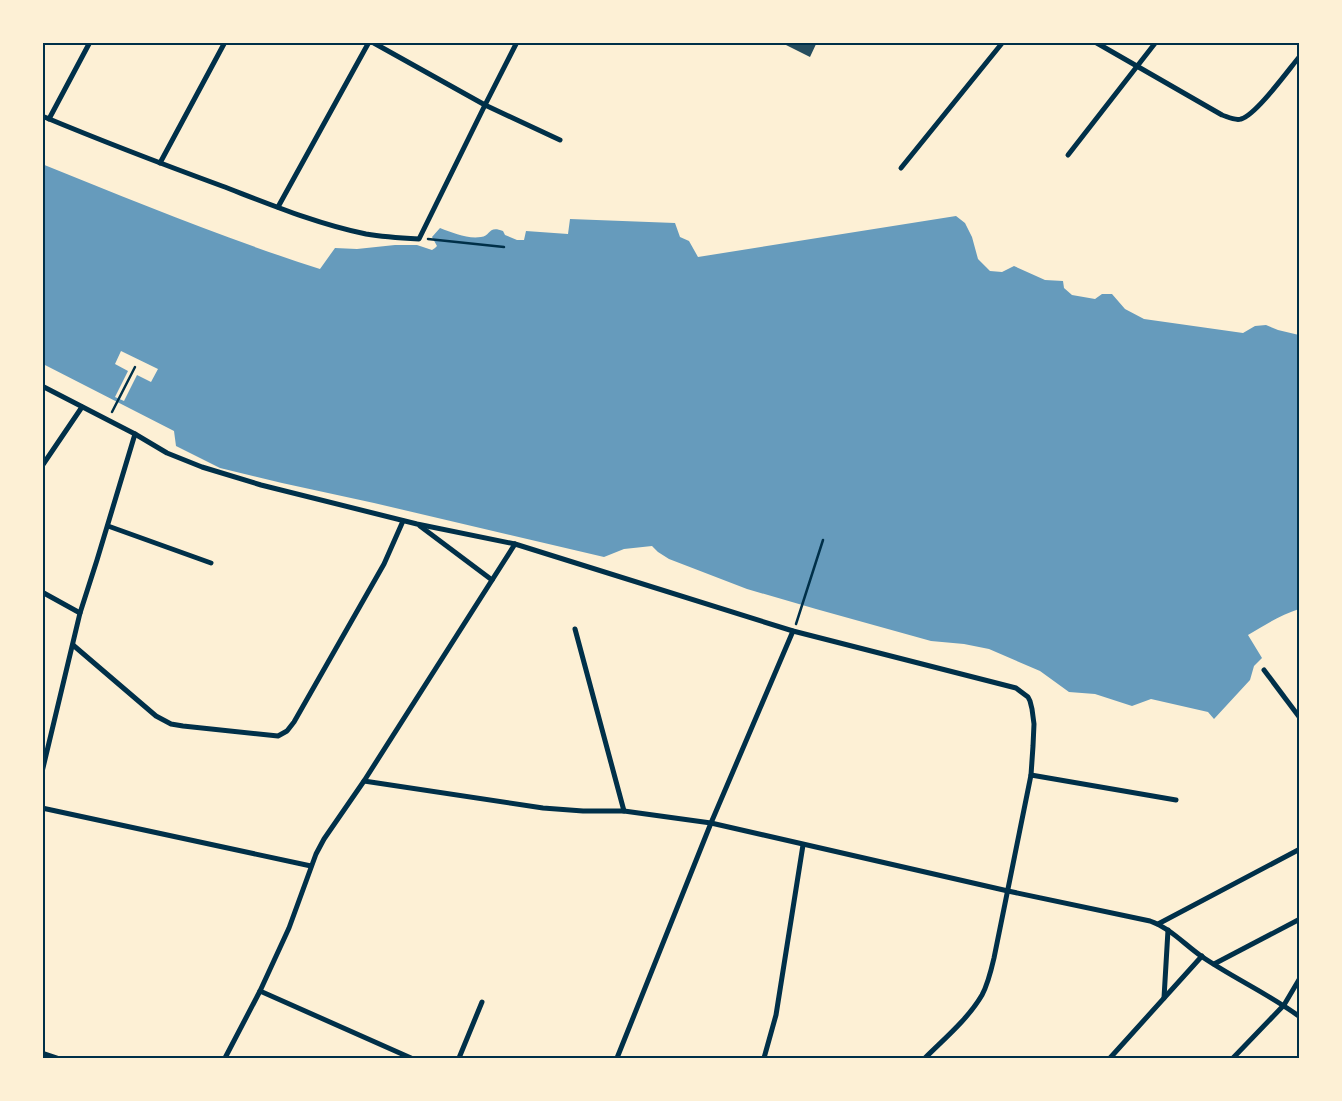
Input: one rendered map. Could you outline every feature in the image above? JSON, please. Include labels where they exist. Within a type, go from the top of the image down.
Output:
[{"type":"street","points":[[49,119],[90,42]]},
{"type":"street","points":[[160,164],[225,42]]},
{"type":"street","points":[[278,207],[371,42],[485,105],[560,140]]},
{"type":"street","points":[[42,116],[160,164],[337,227],[386,237],[419,239],[517,42]]},
{"type":"street","points":[[901,168],[1003,42]]},
{"type":"street","points":[[1095,42],[1222,115],[1240,120],[1259,105],[1300,56]]},
{"type":"street","points":[[1068,155],[1156,42]]},
{"type":"street","points":[[42,386],[135,434],[167,453],[202,467],[261,485],[404,521],[516,544],[793,631],[1016,688],[1028,697],[1032,709],[1034,731],[1031,774],[994,958],[982,994],[976,1005],[925,1058]]},
{"type":"street","points":[[42,466],[82,407]]},
{"type":"street","points":[[42,772],[80,613],[135,434]]},
{"type":"street","points":[[73,645],[141,704],[156,716],[171,724],[278,736],[287,731],[294,722],[384,564],[404,521]]},
{"type":"street","points":[[418,524],[492,580]]},
{"type":"street","points":[[108,526],[210,563]]},
{"type":"street","points":[[225,1058],[260,991],[289,928],[311,866],[324,839],[364,781],[516,544]]},
{"type":"street","points":[[42,592],[80,613]]},
{"type":"street","points":[[575,629],[624,811]]},
{"type":"street","points":[[617,1058],[711,823],[793,631]]},
{"type":"street","points":[[1264,670],[1300,718]]},
{"type":"street","points":[[1031,774],[1176,800]]},
{"type":"street","points":[[364,781],[542,808],[624,811],[711,823],[1008,891],[1123,914],[1158,924],[1214,964],[1284,1005],[1300,1017]]},
{"type":"street","points":[[42,808],[311,866]]},
{"type":"street","points":[[764,1058],[776,1015],[803,845]]},
{"type":"street","points":[[1158,924],[1300,849]]},
{"type":"street","points":[[1214,964],[1300,919]]},
{"type":"street","points":[[1164,999],[1168,930]]},
{"type":"street","points":[[1110,1058],[1202,956]]},
{"type":"street","points":[[1233,1058],[1284,1005],[1300,978]]},
{"type":"street","points":[[260,991],[411,1058]]},
{"type":"street","points":[[459,1058],[482,1002]]},
{"type":"street","points":[[42,1053],[56,1058]]},
{"type":"path","points":[[419,239],[504,248]]},
{"type":"path","points":[[108,420],[135,367]]},
{"type":"path","points":[[793,631],[823,540]]},
{"type":"water","points":[[42,164],[146,206],[320,269],[335,248],[357,249],[417,245],[432,250],[437,246],[432,237],[440,228],[471,237],[484,236],[492,230],[498,229],[503,231],[505,235],[517,240],[524,240],[526,231],[568,234],[570,219],[675,223],[680,237],[689,241],[698,257],[956,216],[965,223],[972,237],[978,259],[990,271],[1002,272],[1014,266],[1045,280],[1063,281],[1064,288],[1072,295],[1095,299],[1102,294],[1112,294],[1125,309],[1144,319],[1243,333],[1255,326],[1266,325],[1299,335],[1299,609],[1273,620],[1248,635],[1262,658],[1254,666],[1250,680],[1214,719],[1208,712],[1151,699],[1132,706],[1095,694],[1069,692],[1040,671],[989,649],[964,644],[931,641],[747,589],[669,559],[652,546],[624,549],[604,557],[220,468],[176,446],[174,431],[43,364]]},
{"type":"pier","points":[[121,351],[158,369],[151,382],[137,375],[124,401],[115,397],[128,371],[115,364]]},
{"type":"building","points":[[780,42],[817,42],[810,57]]}]
